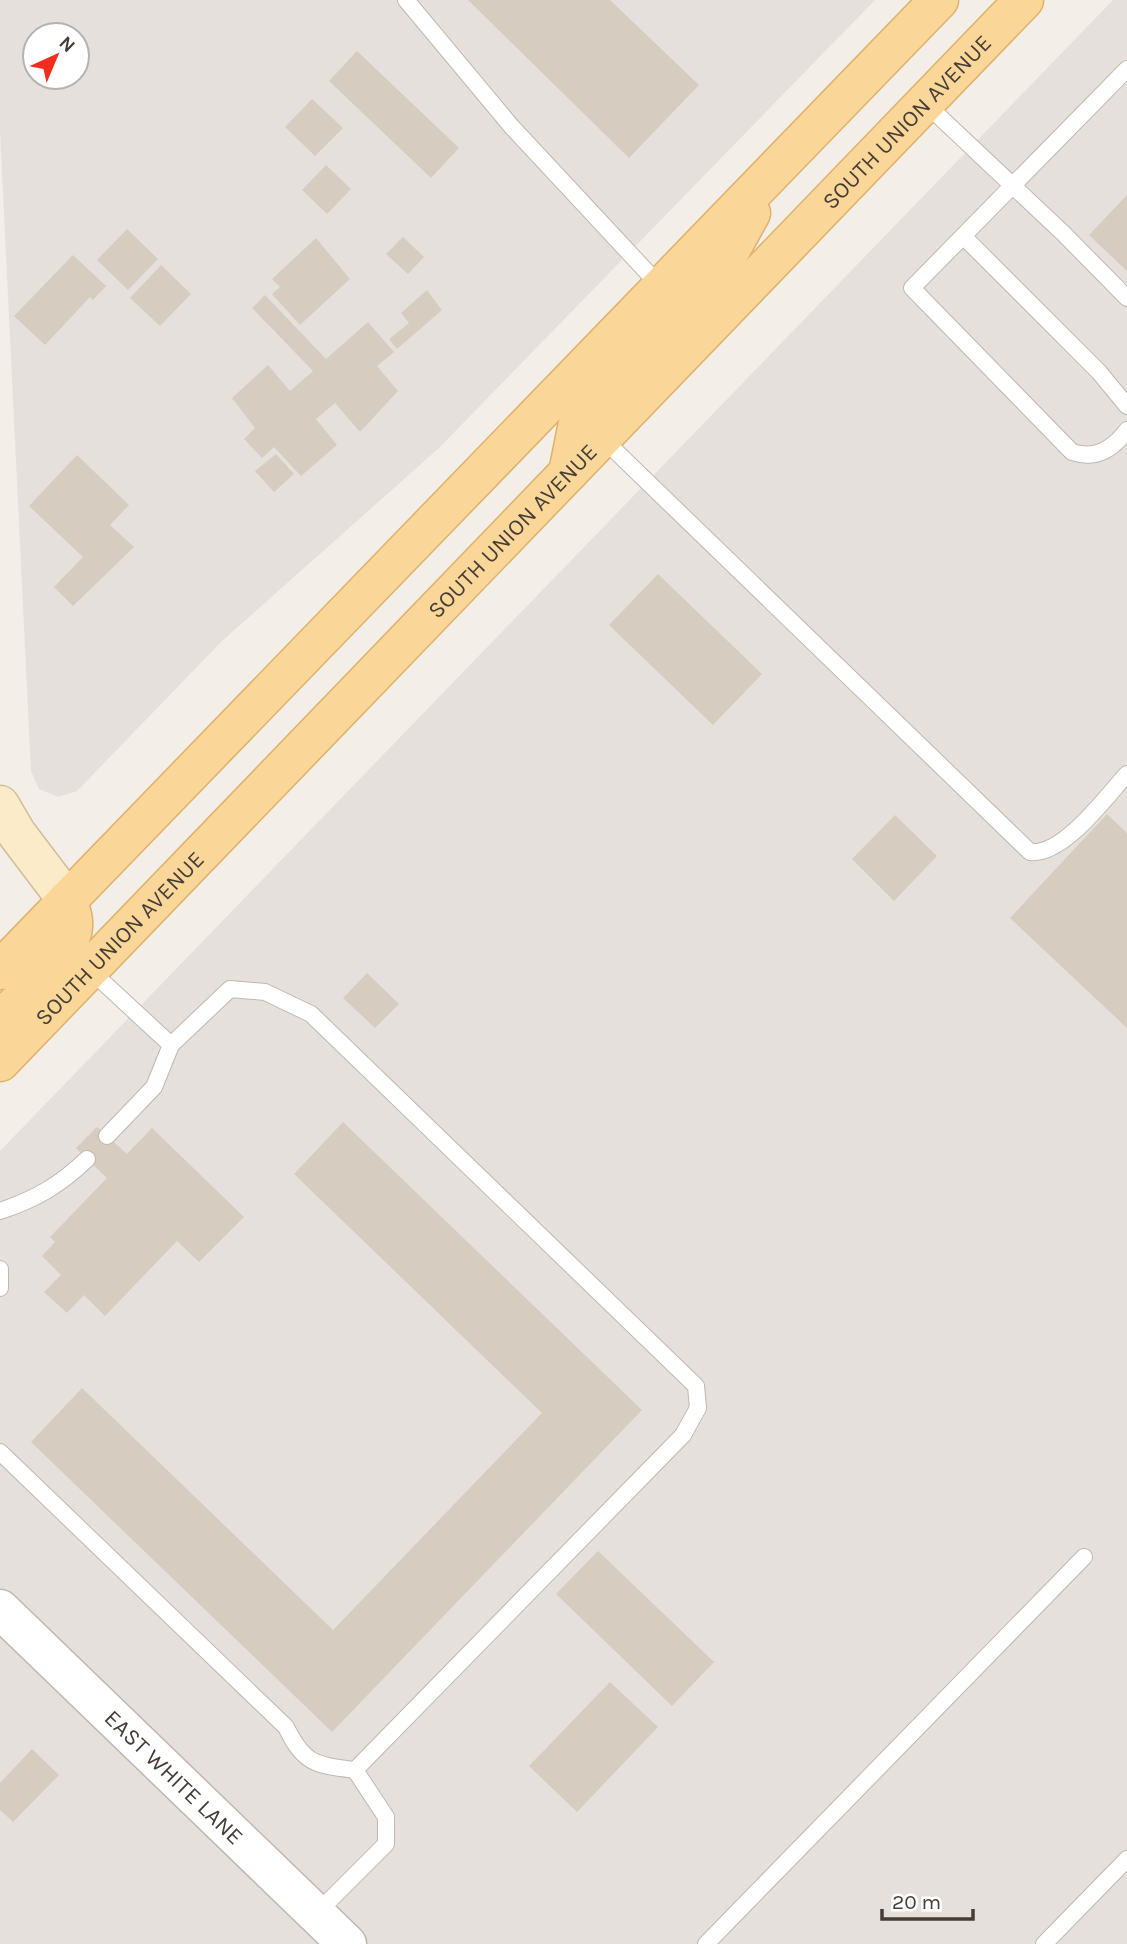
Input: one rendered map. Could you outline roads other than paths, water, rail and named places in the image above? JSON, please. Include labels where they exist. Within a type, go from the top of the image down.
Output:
[{"type":"main road","points":[[0,970],[939,0]]},
{"type":"main road","name":"SOUTH UNION AVENUE","points":[[0,1062],[1024,0]]},
{"type":"main road","points":[[568,473],[579,418],[588,398],[724,262],[747,225],[760,184]]},
{"type":"main road","points":[[0,805],[16,834],[67,900],[74,929],[58,959],[0,1021]]},
{"type":"street","name":"EAST WHITE LANE","points":[[0,1609],[347,1944]]},
{"type":"lane","points":[[405,0],[511,126],[661,286]]},
{"type":"lane","points":[[1127,69],[912,288],[1072,452],[1084,456],[1099,454],[1119,442],[1127,430]]},
{"type":"lane","points":[[925,103],[1013,185],[1127,298]]},
{"type":"lane","points":[[962,236],[1099,372],[1127,406]]},
{"type":"lane","points":[[603,438],[1030,852],[1044,854],[1065,840],[1127,774]]},
{"type":"lane","points":[[90,970],[171,1045]]},
{"type":"lane","points":[[107,1136],[154,1087],[171,1045],[230,989],[265,992],[311,1014],[696,1386],[698,1408],[683,1435],[355,1770]]},
{"type":"lane","points":[[0,1211],[31,1200],[60,1184],[87,1158]]},
{"type":"lane","points":[[0,1269],[0,1288]]},
{"type":"lane","points":[[0,1452],[286,1727],[304,1757],[321,1766],[355,1770],[386,1817],[386,1844],[316,1914]]},
{"type":"lane","points":[[716,1941],[1084,1558]]},
{"type":"lane","points":[[1044,1944],[1127,1859]]}]
